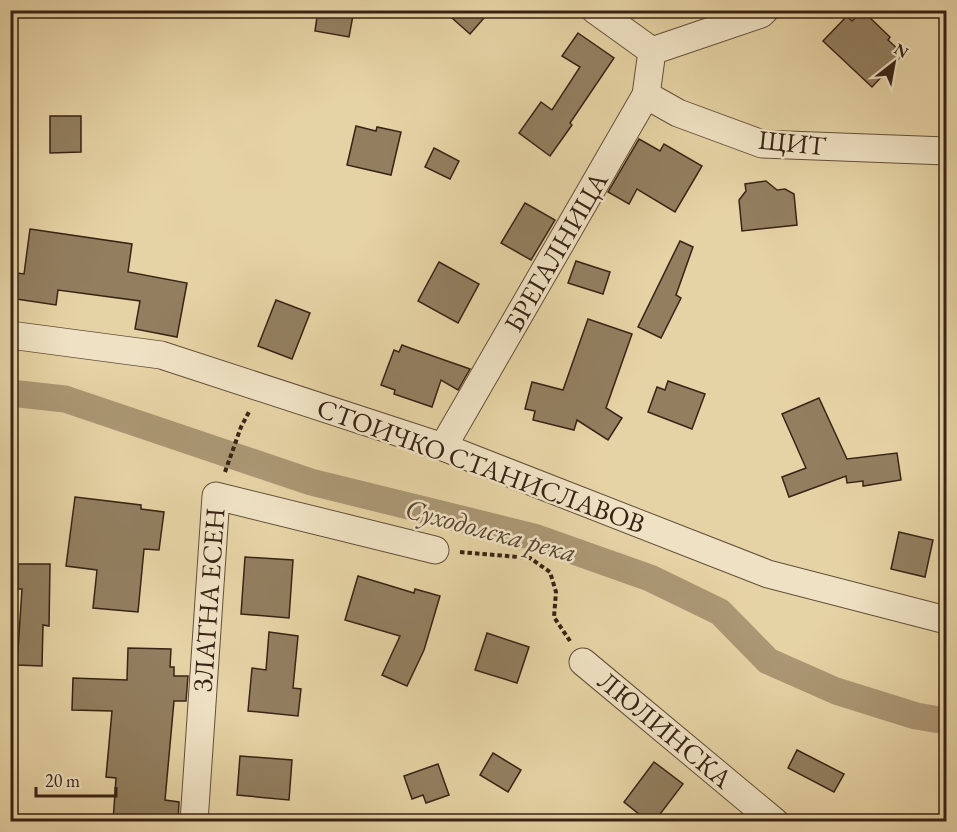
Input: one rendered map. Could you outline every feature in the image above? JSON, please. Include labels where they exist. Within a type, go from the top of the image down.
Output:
[{"type":"street","points":[[595,10],[652,51],[761,14],[765,10]]},
{"type":"street","name":"БРЕГАЛНИЦА","points":[[443,447],[646,95],[652,51]]},
{"type":"street","name":"ЩИТ","points":[[646,95],[678,113],[762,144],[946,151]]},
{"type":"street","name":"СТОИЧКО СТАНИСЛАВОВ","points":[[10,335],[161,355],[443,447],[768,574],[946,621]]},
{"type":"street","name":"ЗЛАТНА ЕСЕН","points":[[194,822],[216,496],[435,550]]},
{"type":"street","name":"ЛЮЛИНСКА","points":[[583,662],[775,822]]},
{"type":"path","points":[[225,472],[241,427]]},
{"type":"path","points":[[435,550],[530,558],[550,572],[556,592],[554,617],[583,662]]},
{"type":"building","points":[[318,10],[354,10],[349,37],[315,31]]},
{"type":"building","points":[[443,10],[491,10],[470,34]]},
{"type":"building","points":[[866,14],[890,37],[888,40],[903,54],[872,87],[823,41],[847,16],[852,21],[858,15],[862,18]]},
{"type":"building","points":[[578,33],[614,58],[550,156],[519,133],[541,102],[552,110],[580,67],[562,56]]},
{"type":"building","points":[[50,116],[81,116],[81,152],[50,153]]},
{"type":"building","points":[[356,126],[376,131],[377,127],[401,132],[391,175],[347,165]]},
{"type":"building","points":[[639,139],[660,151],[664,144],[702,166],[675,212],[637,189],[629,204],[608,192]]},
{"type":"building","points":[[434,148],[459,161],[450,179],[425,167]]},
{"type":"building","points":[[766,181],[777,190],[785,189],[794,194],[797,225],[742,231],[739,200],[746,191],[745,184]]},
{"type":"building","points":[[525,203],[555,220],[531,260],[501,243]]},
{"type":"building","points":[[30,229],[132,244],[128,272],[187,283],[177,337],[135,329],[140,301],[58,290],[56,305],[10,298],[10,272],[24,274]]},
{"type":"building","points":[[680,241],[693,247],[676,295],[681,298],[661,338],[638,327]]},
{"type":"building","points":[[576,261],[610,272],[603,294],[568,283]]},
{"type":"building","points":[[439,262],[479,284],[458,323],[418,301]]},
{"type":"building","points":[[276,300],[310,313],[292,359],[258,346]]},
{"type":"building","points":[[588,319],[632,334],[606,408],[622,418],[608,440],[577,420],[574,430],[533,420],[535,411],[525,409],[532,382],[563,390]]},
{"type":"building","points":[[402,345],[470,369],[458,390],[441,380],[432,407],[394,394],[395,390],[381,385],[394,350],[399,352]]},
{"type":"building","points":[[668,381],[705,394],[692,429],[648,412],[657,387],[665,390]]},
{"type":"building","points":[[819,398],[847,459],[897,453],[901,480],[863,486],[863,481],[847,483],[846,476],[789,497],[782,477],[806,468],[782,414]]},
{"type":"building","points":[[75,497],[141,505],[141,509],[164,512],[159,550],[144,549],[138,612],[93,608],[97,570],[66,566]]},
{"type":"building","points":[[899,532],[933,540],[925,577],[891,569]]},
{"type":"building","points":[[245,557],[293,560],[289,618],[241,614]]},
{"type":"building","points":[[18,564],[50,564],[49,626],[43,625],[42,666],[17,665],[22,589],[18,589]]},
{"type":"building","points":[[358,576],[414,593],[415,589],[440,596],[424,650],[407,686],[382,675],[400,636],[345,620]]},
{"type":"building","points":[[269,632],[298,636],[293,688],[301,689],[298,716],[248,711],[252,668],[266,670]]},
{"type":"building","points":[[487,633],[529,647],[517,683],[475,670]]},
{"type":"building","points":[[128,648],[171,649],[170,667],[174,667],[174,676],[188,676],[186,701],[174,701],[165,800],[179,802],[178,822],[113,822],[116,778],[106,777],[112,711],[72,710],[73,678],[127,680]]},
{"type":"building","points":[[797,750],[844,774],[834,792],[788,768]]},
{"type":"building","points":[[493,753],[521,770],[508,792],[480,775]]},
{"type":"building","points":[[240,756],[292,760],[289,800],[237,795]]},
{"type":"building","points":[[654,762],[683,784],[654,822],[649,822],[624,802]]},
{"type":"building","points":[[438,764],[449,795],[426,803],[423,795],[412,799],[404,776]]},
{"type":"waterway","name":"Суходолска река","points":[[10,393],[65,399],[311,482],[534,537],[650,578],[720,612],[768,661],[836,691],[916,716],[946,721]]}]
